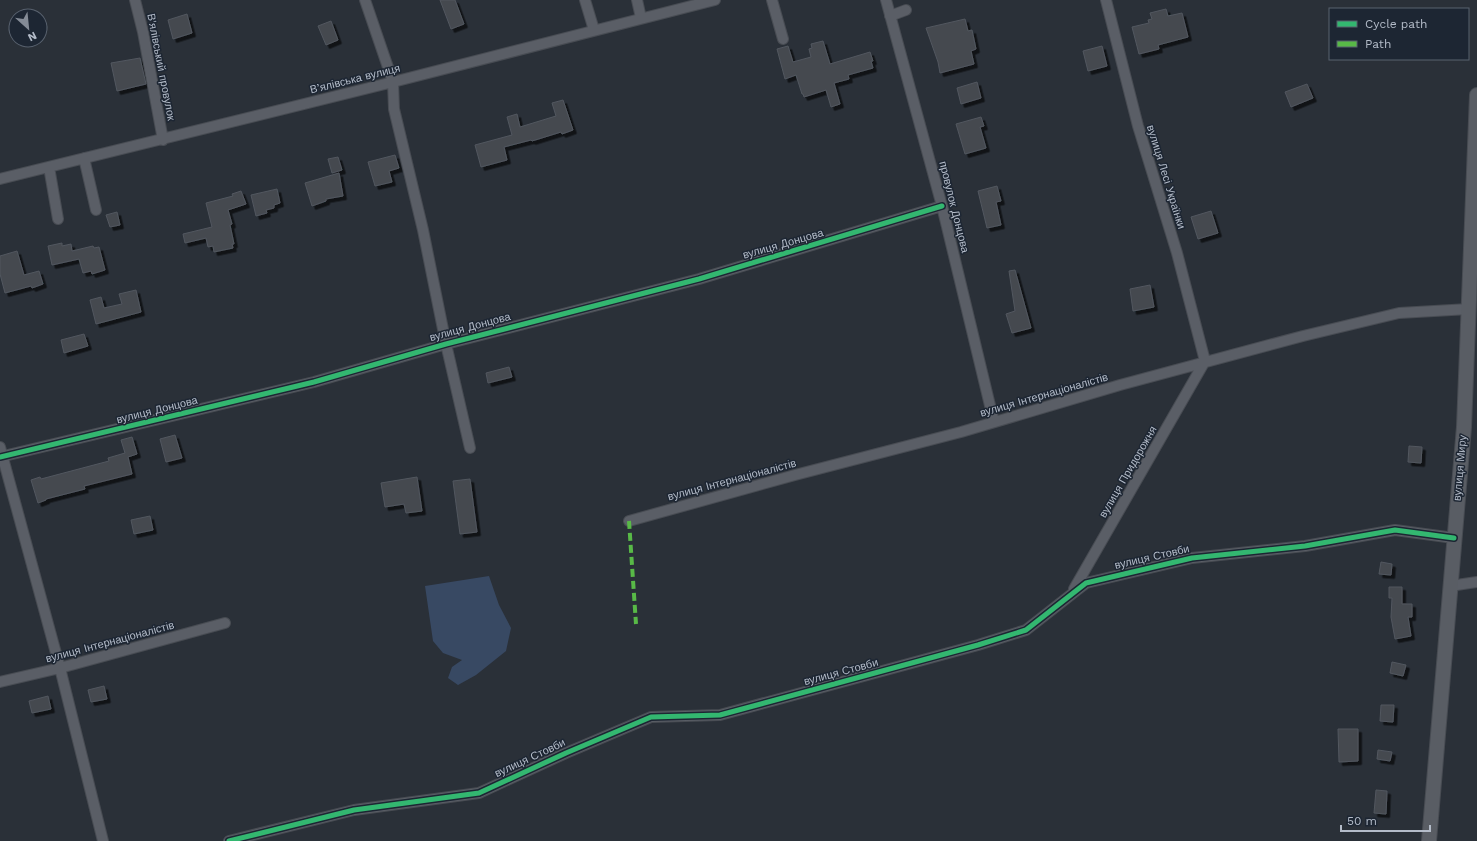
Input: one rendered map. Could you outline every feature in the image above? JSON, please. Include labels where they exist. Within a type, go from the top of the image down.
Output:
[{"type":"street","name":"В'ялівський провулок","points":[[135,0],[143,32],[163,140]]},
{"type":"street","points":[[365,0],[393,82],[394,110],[423,230],[446,344],[470,448]]},
{"type":"street","points":[[585,0],[594,30]]},
{"type":"street","points":[[637,0],[641,18]]},
{"type":"street","name":"В’ялівська вулиця","points":[[0,179],[163,140],[715,0]]},
{"type":"street","points":[[772,0],[783,40]]},
{"type":"street","name":"провулок Донцова","points":[[886,0],[942,206],[994,422]]},
{"type":"street","name":"вулиця Лесі Українки","points":[[1106,0],[1105,16],[1177,253],[1205,361]]},
{"type":"street","points":[[890,16],[906,10]]},
{"type":"street","name":"вулиця Миру","points":[[1429,841],[1464,427],[1477,95]]},
{"type":"street","points":[[84,158],[96,210]]},
{"type":"street","points":[[49,167],[58,220]]},
{"type":"street","name":"вулиця Донцова","points":[[1,454],[314,382],[446,344],[699,279],[942,206]]},
{"type":"street","name":"вулиця Інтернаціоналістів","points":[[629,521],[994,422],[1205,361],[1399,313],[1469,309]]},
{"type":"street","name":"вулиця Придорожня","points":[[1071,594],[1205,361]]},
{"type":"street","points":[[1,454],[60,668],[103,841]]},
{"type":"street","name":"вулиця Стовби","points":[[229,841],[354,810],[479,793],[566,753],[651,717],[720,715],[978,645],[1026,630],[1086,583],[1192,558],[1305,546],[1395,530],[1454,538]]},
{"type":"street","points":[[1450,586],[1477,582]]},
{"type":"street","name":"вулиця Інтернаціоналістів","points":[[0,682],[60,668],[225,623]]},
{"type":"water","points":[[489,576],[499,605],[511,628],[506,651],[476,675],[458,685],[448,678],[452,667],[462,660],[443,653],[433,641],[425,586]]},
{"type":"building","points":[[440,0],[455,0],[464,24],[451,29]]},
{"type":"building","points":[[1166,9],[1168,16],[1182,13],[1188,37],[1158,45],[1159,49],[1139,54],[1132,27],[1149,23],[1148,20],[1152,19],[1150,13]]},
{"type":"building","points":[[187,14],[192,33],[173,39],[168,20]]},
{"type":"building","points":[[965,19],[968,31],[972,30],[976,49],[971,51],[974,64],[940,73],[938,62],[926,28]]},
{"type":"building","points":[[331,21],[338,40],[326,45],[318,26]]},
{"type":"building","points":[[823,41],[830,64],[870,52],[873,61],[871,61],[873,68],[848,75],[849,79],[834,83],[840,104],[831,107],[826,90],[804,97],[796,75],[785,79],[777,49],[788,46],[793,62],[811,57],[809,49],[812,48],[811,44]]},
{"type":"building","points":[[1102,46],[1107,66],[1088,71],[1083,51]]},
{"type":"building","points":[[140,58],[146,84],[117,91],[111,63]]},
{"type":"building","points":[[977,82],[981,98],[961,104],[957,88]]},
{"type":"building","points":[[1307,84],[1313,98],[1291,107],[1285,92]]},
{"type":"building","points":[[563,100],[573,130],[562,134],[561,132],[532,141],[504,147],[507,160],[481,167],[475,145],[512,135],[507,117],[517,114],[520,127],[556,116],[552,103]]},
{"type":"building","points":[[981,117],[984,126],[980,127],[986,148],[965,154],[956,124]]},
{"type":"building","points":[[395,155],[399,168],[389,171],[392,182],[375,186],[368,162]]},
{"type":"building","points":[[338,157],[342,170],[332,173],[328,159]]},
{"type":"building","points":[[339,173],[343,196],[326,199],[326,201],[312,206],[305,183]]},
{"type":"building","points":[[997,186],[1001,201],[996,202],[1001,225],[987,228],[978,191]]},
{"type":"building","points":[[277,189],[280,203],[274,205],[274,208],[266,210],[267,213],[256,216],[251,195]]},
{"type":"building","points":[[241,191],[246,204],[228,210],[232,224],[230,225],[234,244],[232,244],[233,248],[214,252],[213,246],[208,247],[206,238],[185,243],[183,234],[212,227],[206,203],[233,196],[232,194]]},
{"type":"building","points":[[1211,211],[1218,233],[1198,239],[1191,217]]},
{"type":"building","points":[[117,212],[120,225],[110,227],[106,215]]},
{"type":"building","points":[[62,243],[62,246],[71,244],[72,251],[93,246],[94,248],[99,247],[105,270],[92,274],[91,271],[83,273],[79,259],[52,265],[48,246]]},
{"type":"building","points":[[17,251],[24,275],[39,271],[43,284],[32,288],[31,286],[5,293],[0,274],[0,256]]},
{"type":"building","points":[[1015,270],[1031,328],[1012,333],[1006,314],[1015,311],[1009,271]]},
{"type":"building","points":[[1150,285],[1154,307],[1133,311],[1130,289]]},
{"type":"building","points":[[136,290],[141,312],[96,324],[90,300],[101,297],[104,308],[122,304],[119,294]]},
{"type":"building","points":[[84,334],[88,346],[64,353],[61,340]]},
{"type":"building","points":[[509,367],[512,377],[488,383],[486,373]]},
{"type":"building","points":[[175,435],[182,458],[166,462],[160,439]]},
{"type":"building","points":[[132,437],[137,454],[128,457],[132,474],[84,486],[85,489],[46,499],[38,503],[31,480],[40,477],[41,479],[109,461],[108,458],[125,453],[121,440]]},
{"type":"building","points":[[1409,446],[1422,447],[1421,463],[1408,462]]},
{"type":"building","points":[[417,477],[422,511],[406,513],[404,504],[385,507],[381,483]]},
{"type":"building","points":[[470,479],[477,532],[460,534],[453,481]]},
{"type":"building","points":[[150,516],[153,530],[134,534],[131,520]]},
{"type":"building","points":[[1381,562],[1392,564],[1391,575],[1379,574]]},
{"type":"building","points":[[1389,587],[1402,587],[1402,604],[1412,604],[1412,617],[1408,617],[1411,636],[1395,639],[1391,617],[1392,598],[1389,598]]},
{"type":"building","points":[[1392,662],[1406,665],[1403,676],[1390,673]]},
{"type":"building","points":[[104,686],[107,699],[91,702],[88,690]]},
{"type":"building","points":[[48,696],[51,709],[32,713],[29,701]]},
{"type":"building","points":[[1381,705],[1394,705],[1393,722],[1380,721]]},
{"type":"building","points":[[1338,729],[1358,729],[1358,761],[1339,762]]},
{"type":"building","points":[[1378,750],[1392,752],[1390,761],[1377,759]]},
{"type":"building","points":[[1376,790],[1387,791],[1386,814],[1374,813]]},
{"type":"marked path","points":[[629,521],[636,624]]},
{"type":"cycle path","points":[[0,457],[314,382],[446,344],[699,279],[942,206]]},
{"type":"cycle path","points":[[229,841],[354,810],[479,793],[566,753],[651,717],[720,715],[978,645],[1026,630],[1086,583],[1192,558],[1305,546],[1395,530],[1454,538]]}]
